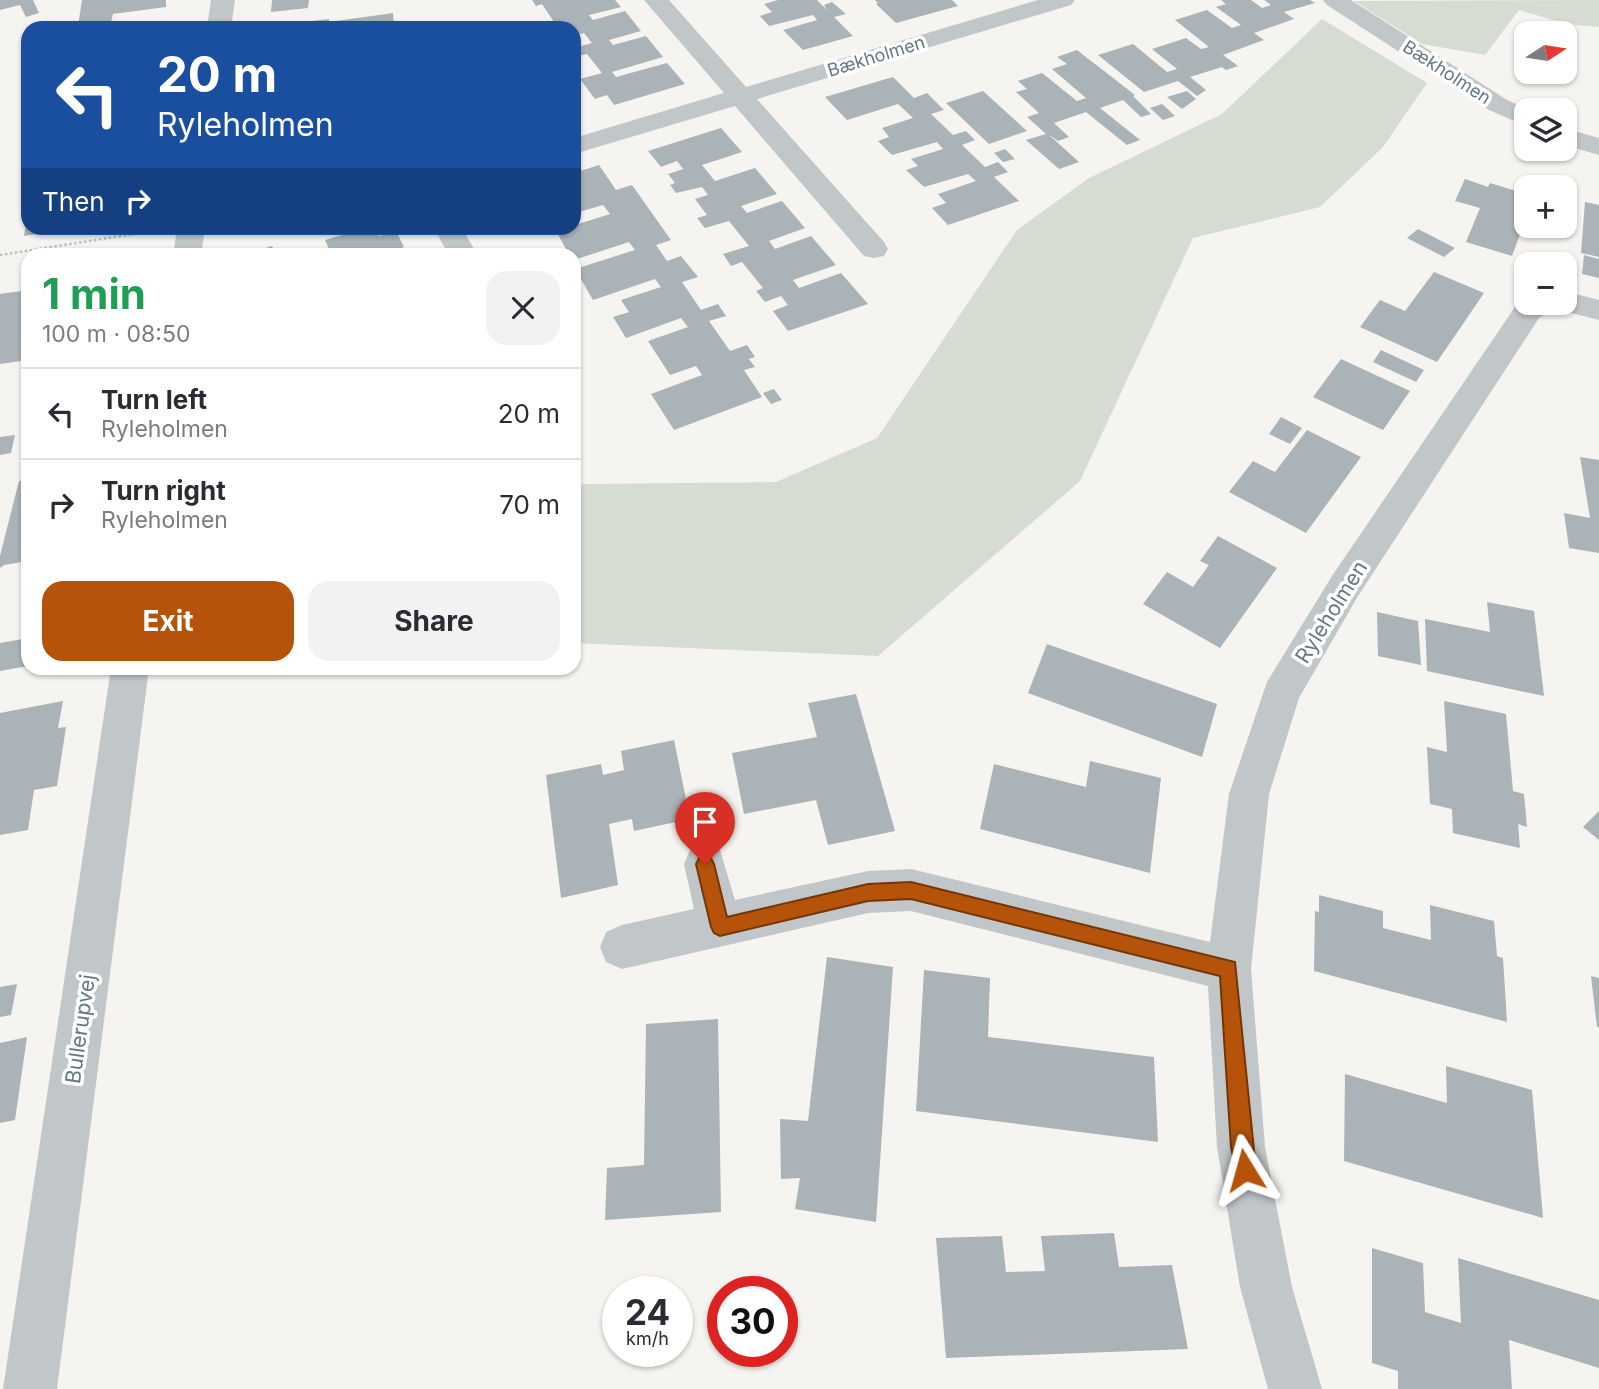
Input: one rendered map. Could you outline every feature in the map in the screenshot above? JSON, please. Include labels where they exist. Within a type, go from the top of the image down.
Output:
[{"type":"street","points":[[220,21],[223,0]]},
{"type":"street","points":[[656,0],[874,249]]},
{"type":"street","name":"Bækholmen","points":[[581,144],[741,96],[1003,8],[1063,0]]},
{"type":"street","name":"Bækholmen","points":[[1335,0],[1498,105],[1514,112]]},
{"type":"street","points":[[1577,140],[1599,147]]},
{"type":"street","points":[[1577,304],[1599,310]]},
{"type":"street","name":"Ryleholmen","points":[[1294,1389],[1266,1287],[1241,1147],[1229,969],[1249,794],[1282,694],[1345,586],[1525,315]]},
{"type":"street","name":"Bullerupvej","points":[[30,1389],[129,675]]},
{"type":"street","points":[[705,864],[720,927]]},
{"type":"street","points":[[622,947],[868,892],[911,890],[1229,969]]},
{"type":"path","points":[[45,248],[130,235]]},
{"type":"path","points":[[0,255],[21,252]]},
{"type":"shaded area","points":[[1599,0],[1599,27],[1577,25],[1577,21],[1557,21],[1519,10],[1485,55],[1422,44],[1354,1]]},
{"type":"shaded area","points":[[1322,19],[1427,83],[1383,147],[1320,207],[1193,238],[1080,481],[878,656],[581,643],[581,485],[776,482],[877,438],[1017,230],[1089,178],[1222,114]]},
{"type":"building","points":[[0,0],[33,0],[39,13],[26,17],[20,5],[0,10]]},
{"type":"building","points":[[82,0],[166,0],[166,7],[113,14],[111,21],[79,21]]},
{"type":"building","points":[[272,0],[309,0],[308,8],[271,12]]},
{"type":"building","points":[[532,0],[615,0],[621,7],[589,15],[593,20],[625,11],[641,31],[609,40],[613,45],[646,36],[663,57],[612,72],[616,77],[667,63],[685,84],[614,105],[607,95],[595,99],[581,79],[602,73],[587,54],[581,55],[581,46],[592,43],[584,33],[581,34],[581,21],[553,21],[542,4],[536,6]]},
{"type":"building","points":[[778,0],[817,0],[827,10],[824,5],[832,2],[846,14],[834,17],[853,36],[803,50],[783,30],[817,20],[813,15],[769,26],[760,16],[772,12],[764,4]]},
{"type":"building","points":[[875,0],[952,0],[958,6],[896,23]]},
{"type":"building","points":[[1221,0],[1251,0],[1262,8],[1271,5],[1264,0],[1310,0],[1315,3],[1284,12],[1294,19],[1254,33],[1264,40],[1223,55],[1238,66],[1226,70],[1222,67],[1190,77],[1206,90],[1197,96],[1178,81],[1144,92],[1098,55],[1133,44],[1167,72],[1177,69],[1152,49],[1186,38],[1201,49],[1209,47],[1175,20],[1207,10],[1232,28],[1241,25],[1216,7],[1226,4]]},
{"type":"building","points":[[393,13],[394,21],[336,21]]},
{"type":"building","points":[[1077,50],[1135,95],[1133,96],[1151,114],[1141,117],[1123,100],[1100,108],[1140,140],[1127,145],[1086,112],[1054,123],[1069,137],[1058,141],[1048,134],[1079,162],[1059,169],[1026,140],[1046,134],[1027,117],[1039,113],[1016,92],[1027,89],[1018,81],[1042,73],[1077,101],[1086,98],[1052,69],[1067,64],[1057,57]]},
{"type":"building","points":[[893,77],[914,98],[927,93],[944,110],[931,114],[953,135],[966,131],[975,140],[962,145],[985,167],[998,162],[1008,172],[994,177],[1019,201],[948,225],[932,208],[946,203],[938,194],[976,181],[968,174],[924,187],[906,170],[918,166],[911,159],[943,149],[937,142],[892,155],[878,141],[889,137],[882,128],[913,118],[898,104],[847,120],[825,97]]},
{"type":"building","points":[[983,91],[1027,131],[989,144],[946,103]]},
{"type":"building","points":[[1187,91],[1196,99],[1182,109],[1167,97]]},
{"type":"building","points":[[1162,104],[1175,116],[1163,120],[1150,108]]},
{"type":"building","points":[[721,128],[742,152],[702,165],[715,181],[755,168],[777,194],[741,206],[747,213],[782,201],[805,228],[769,241],[775,249],[811,236],[836,265],[793,280],[799,288],[841,273],[868,304],[788,331],[773,311],[788,305],[781,296],[765,302],[756,291],[763,288],[742,262],[731,266],[723,254],[749,246],[729,221],[705,228],[697,218],[707,215],[695,199],[708,195],[702,187],[676,193],[670,185],[675,183],[668,174],[683,169],[677,161],[661,167],[648,151]]},
{"type":"building","points":[[1005,149],[1015,159],[1003,162],[994,153]]},
{"type":"building","points":[[599,165],[616,190],[632,185],[671,240],[656,245],[667,261],[681,256],[698,277],[682,282],[701,310],[718,304],[726,316],[709,321],[730,351],[747,345],[755,357],[749,359],[755,367],[744,370],[762,397],[674,430],[651,394],[702,375],[696,366],[670,375],[648,341],[688,327],[681,318],[626,338],[613,317],[629,312],[621,300],[661,287],[655,279],[593,300],[581,279],[581,267],[635,250],[629,242],[581,258],[581,248],[566,248],[558,235],[581,235],[581,223],[610,214],[603,205],[581,211],[581,171]]},
{"type":"building","points":[[1465,179],[1488,187],[1490,183],[1514,190],[1514,238],[1519,238],[1512,256],[1466,242],[1480,208],[1455,201]]},
{"type":"building","points":[[1585,202],[1599,205],[1599,257],[1581,253]]},
{"type":"building","points":[[1418,229],[1455,248],[1444,257],[1407,238]]},
{"type":"building","points":[[342,235],[398,235],[404,247],[328,248],[325,240]]},
{"type":"building","points":[[1584,255],[1599,259],[1599,278],[1582,274]]},
{"type":"building","points":[[1434,272],[1484,293],[1437,362],[1360,327],[1380,300],[1405,311]]},
{"type":"building","points":[[21,291],[21,361],[0,364],[0,294]]},
{"type":"building","points":[[1381,350],[1424,370],[1416,382],[1373,362]]},
{"type":"building","points":[[1341,359],[1410,391],[1383,430],[1313,397]]},
{"type":"building","points":[[774,389],[782,400],[771,404],[763,393]]},
{"type":"building","points":[[1281,417],[1302,428],[1290,444],[1269,434]]},
{"type":"building","points":[[1307,430],[1361,457],[1306,533],[1229,492],[1253,461],[1275,472]]},
{"type":"building","points":[[15,435],[11,453],[0,455],[0,437]]},
{"type":"building","points":[[1580,457],[1599,460],[1599,553],[1569,548],[1564,513],[1590,518]]},
{"type":"building","points":[[19,481],[21,562],[0,568],[0,556]]},
{"type":"building","points":[[1218,536],[1277,568],[1220,648],[1143,604],[1167,572],[1193,587],[1209,565],[1200,561]]},
{"type":"building","points":[[1487,602],[1534,611],[1544,696],[1427,671],[1425,619],[1490,632]]},
{"type":"building","points":[[1377,612],[1418,621],[1421,665],[1378,656]]},
{"type":"building","points":[[21,639],[21,667],[0,671],[0,643]]},
{"type":"building","points":[[1047,644],[1217,704],[1202,757],[1028,693]]},
{"type":"building","points":[[856,694],[895,831],[828,845],[816,800],[744,814],[732,753],[817,737],[808,703]]},
{"type":"building","points":[[63,701],[58,728],[66,727],[57,786],[34,790],[28,830],[0,835],[0,713]]},
{"type":"building","points":[[1444,701],[1506,714],[1513,791],[1524,794],[1527,827],[1518,824],[1520,848],[1453,833],[1452,809],[1430,804],[1427,747],[1447,752]]},
{"type":"building","points":[[674,740],[690,819],[634,831],[632,819],[609,824],[618,885],[561,898],[546,775],[601,764],[603,775],[624,770],[621,751]]},
{"type":"building","points":[[1090,761],[1161,778],[1150,873],[980,829],[994,764],[1086,787]]},
{"type":"building","points":[[1599,811],[1599,840],[1583,827]]},
{"type":"building","points":[[1319,895],[1383,911],[1383,928],[1431,940],[1430,905],[1494,921],[1497,956],[1503,958],[1507,1022],[1314,971],[1315,911],[1319,912]]},
{"type":"building","points":[[827,957],[893,967],[876,1222],[795,1209],[800,1178],[781,1179],[780,1119],[808,1121]]},
{"type":"building","points":[[924,970],[990,978],[988,1037],[1154,1057],[1158,1142],[916,1111]]},
{"type":"building","points":[[1591,976],[1599,978],[1599,1027],[1597,1027]]},
{"type":"building","points":[[17,984],[11,1015],[0,1017],[0,987]]},
{"type":"building","points":[[718,1019],[721,1212],[605,1220],[607,1168],[644,1165],[646,1024]]},
{"type":"building","points":[[27,1037],[15,1120],[0,1123],[0,1043]]},
{"type":"building","points":[[1446,1066],[1532,1090],[1543,1218],[1344,1161],[1345,1074],[1447,1103]]},
{"type":"building","points":[[1114,1233],[1119,1267],[1172,1265],[1188,1349],[946,1358],[936,1238],[1002,1236],[1006,1272],[1045,1271],[1041,1236]]},
{"type":"building","points":[[1372,1248],[1423,1263],[1425,1312],[1461,1323],[1458,1258],[1599,1300],[1599,1368],[1509,1340],[1512,1389],[1398,1389],[1398,1371],[1372,1363]]},
{"type":"route","points":[[705,864],[720,927],[868,892],[911,890],[1229,969],[1241,1147],[1245,1170]]}]
